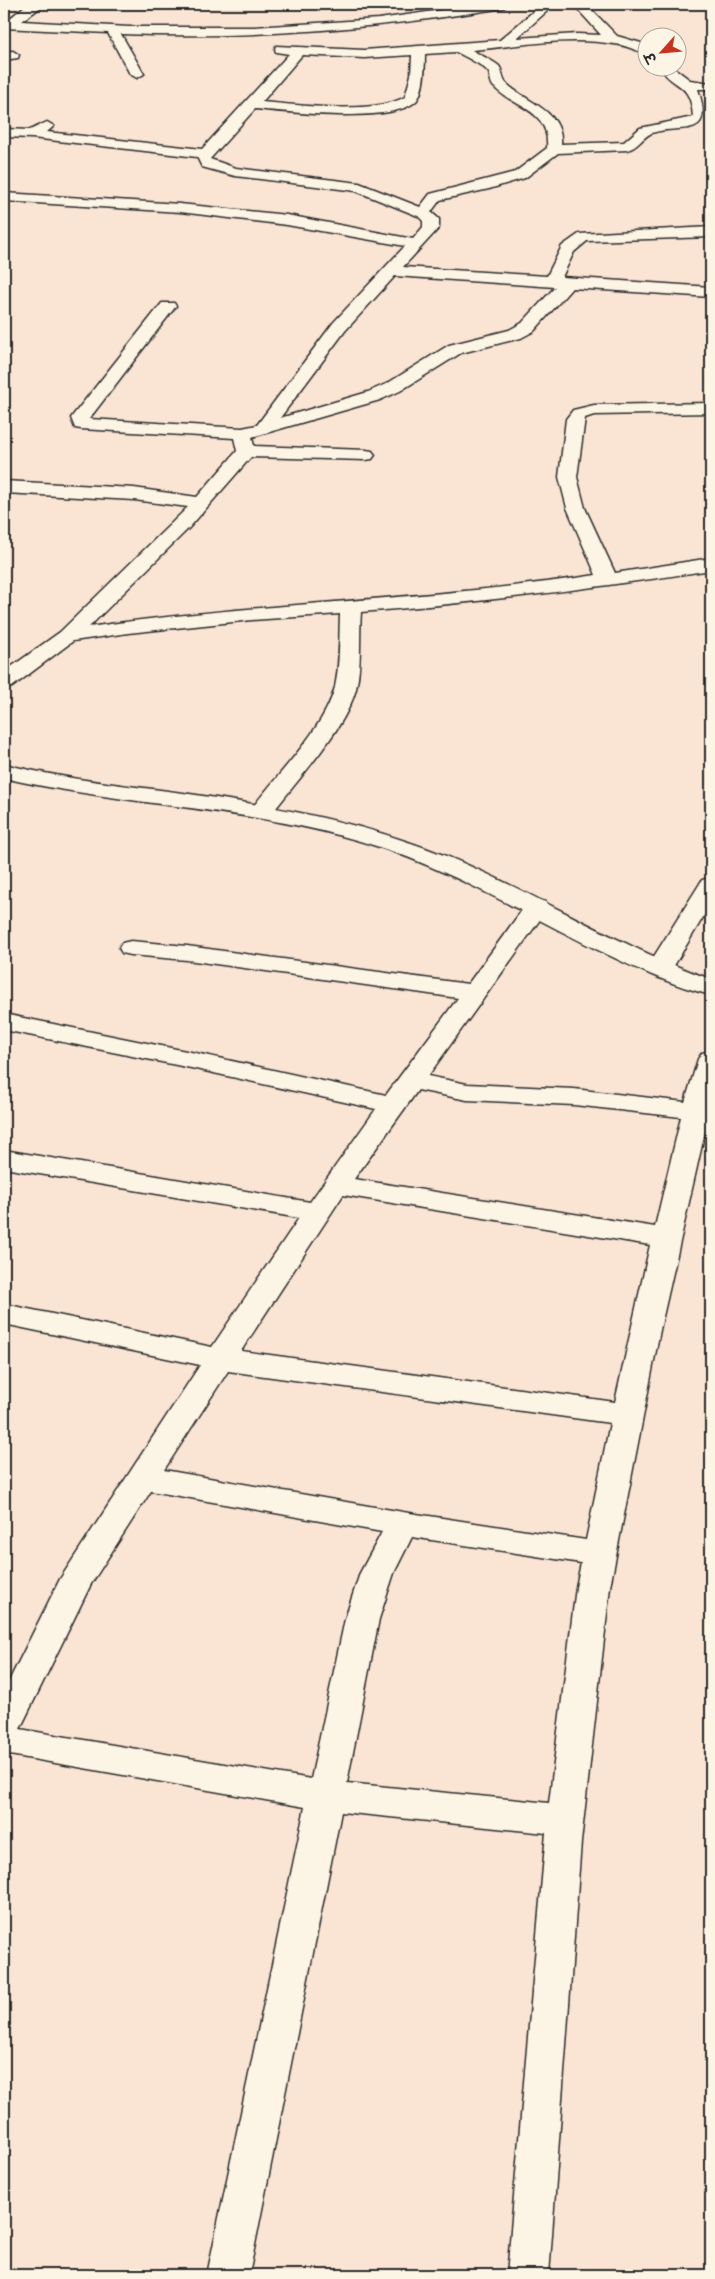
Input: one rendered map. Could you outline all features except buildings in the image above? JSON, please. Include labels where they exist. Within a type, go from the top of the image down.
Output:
[{"type":"street","points":[[7,25],[32,6],[39,4]]},
{"type":"street","points":[[71,4],[98,4]]},
{"type":"street","points":[[7,25],[113,31],[202,33],[338,26],[409,19],[502,4]]},
{"type":"street","points":[[504,43],[549,4]]},
{"type":"street","points":[[579,4],[612,39]]},
{"type":"street","points":[[113,31],[137,74]]},
{"type":"street","points":[[202,33],[244,44]]},
{"type":"street","points":[[267,47],[298,52],[419,51],[504,43],[612,39],[638,47]]},
{"type":"street","points":[[458,47],[494,68],[500,86],[537,109],[550,125],[555,136],[554,149]]},
{"type":"street","points":[[252,105],[357,110],[402,105],[411,99],[418,75],[419,51]]},
{"type":"street","points":[[263,429],[339,326],[431,228],[431,219],[423,213],[359,187],[235,172],[207,164],[203,159],[205,154],[252,105],[298,52]]},
{"type":"street","points":[[678,78],[690,86],[711,86]]},
{"type":"street","points":[[423,213],[435,197],[484,186],[520,175],[554,149],[627,146],[634,143],[644,132],[693,123],[700,119],[699,105],[690,86]]},
{"type":"street","points":[[32,134],[47,126]]},
{"type":"street","points":[[4,133],[32,134],[205,154]]},
{"type":"street","points":[[205,211],[235,172]]},
{"type":"street","points":[[4,197],[205,211],[286,220],[417,244]]},
{"type":"street","points":[[4,682],[67,636],[147,560],[202,503],[244,442],[263,429],[374,396],[394,387],[455,350],[515,334],[528,327],[560,282],[568,247],[576,240],[584,237],[711,232]]},
{"type":"street","points":[[392,271],[711,292]]},
{"type":"street","points":[[168,306],[85,411],[80,418],[80,422],[88,425],[366,455]]},
{"type":"street","points":[[608,580],[576,508],[568,477],[575,419],[579,414],[594,410],[711,408]]},
{"type":"street","points":[[4,487],[134,494],[202,503]]},
{"type":"street","points":[[67,636],[128,627],[252,614],[456,599],[608,580],[711,564]]},
{"type":"street","points":[[262,811],[322,731],[343,694],[348,662],[350,607]]},
{"type":"street","points":[[4,655],[38,658]]},
{"type":"street","points":[[4,771],[64,783],[262,811],[356,833],[403,848],[494,886],[659,970],[711,987]]},
{"type":"street","points":[[659,970],[711,885]]},
{"type":"street","points":[[4,1726],[77,1579],[142,1478],[335,1185],[537,908]]},
{"type":"street","points":[[131,948],[187,953],[474,994]]},
{"type":"street","points":[[4,1022],[191,1060],[394,1105]]},
{"type":"street","points":[[528,2275],[566,1820],[593,1587],[628,1414],[667,1238],[696,1111],[711,1059]]},
{"type":"street","points":[[412,1080],[475,1093],[574,1097],[696,1111]]},
{"type":"street","points":[[4,1159],[317,1212]]},
{"type":"street","points":[[335,1185],[667,1238]]},
{"type":"street","points":[[4,1314],[220,1359],[628,1414]]},
{"type":"street","points":[[142,1478],[403,1524],[599,1554]]},
{"type":"street","points":[[228,2275],[362,1619],[377,1573],[403,1524]]},
{"type":"street","points":[[4,1740],[326,1796],[566,1820]]}]
